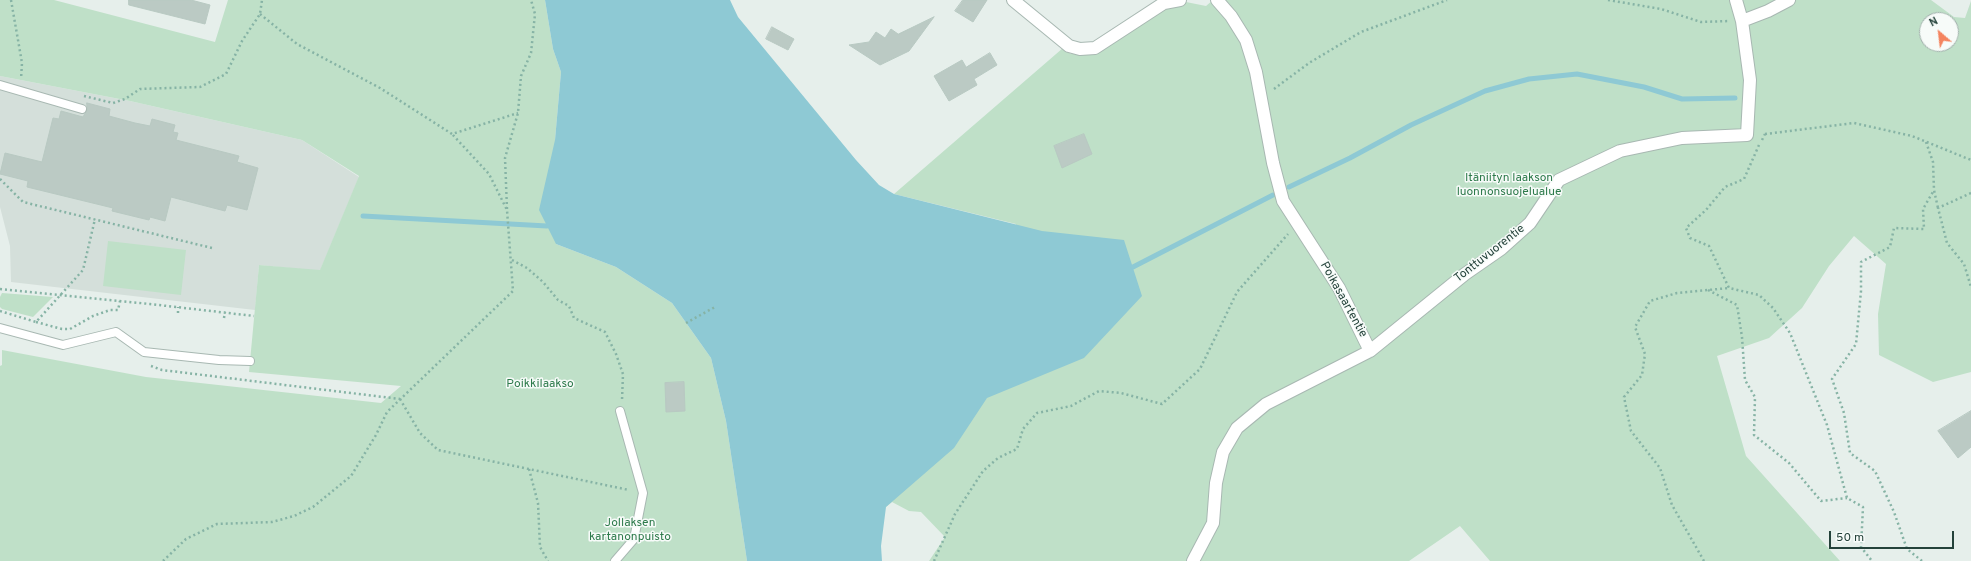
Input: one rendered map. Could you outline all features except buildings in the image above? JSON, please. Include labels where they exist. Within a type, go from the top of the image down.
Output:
[{"type":"street","points":[[1013,0],[1069,46],[1080,49],[1095,48],[1164,3],[1180,0]]},
{"type":"street","name":"Poikasaartentie","points":[[1193,561],[1213,522],[1216,483],[1223,452],[1237,428],[1266,404],[1370,351],[1339,288],[1283,201],[1273,163],[1256,72],[1246,40],[1231,16],[1217,0]]},
{"type":"street","points":[[1736,0],[1742,21],[1750,80],[1747,135]]},
{"type":"street","points":[[1742,21],[1768,11],[1789,0]]},
{"type":"street","name":"Tonttuvuorentie","points":[[1370,351],[1465,274],[1501,249],[1530,223],[1559,180],[1620,151],[1682,138],[1747,135]]},
{"type":"lane","points":[[0,85],[18,89],[82,109]]},
{"type":"lane","points":[[0,328],[63,345],[116,332],[144,352],[219,360],[250,361]]},
{"type":"lane","points":[[615,561],[634,539],[643,493],[620,411]]},
{"type":"path","points":[[11,0],[22,63],[22,76],[18,89]]},
{"type":"path","points":[[80,96],[86,95],[113,103],[125,99],[140,89],[200,87],[226,74],[242,41],[260,14],[262,0]]},
{"type":"path","points":[[163,561],[186,539],[217,524],[272,522],[294,516],[313,507],[351,476],[376,435],[387,412],[513,291],[505,158],[518,114],[522,76],[531,52],[535,14],[531,0]]},
{"type":"path","points":[[1261,99],[1309,63],[1361,32],[1447,0]]},
{"type":"path","points":[[1608,0],[1661,9],[1701,22],[1742,21]]},
{"type":"path","points":[[260,14],[297,44],[380,88],[452,134],[489,174],[507,210]]},
{"type":"path","points":[[452,134],[518,114]]},
{"type":"path","points":[[1747,135],[1854,123],[1912,136],[1971,160]]},
{"type":"path","points":[[1729,288],[1709,246],[1690,238],[1686,228],[1706,210],[1725,187],[1744,179],[1757,148],[1765,134]]},
{"type":"path","points":[[1926,142],[1933,162],[1934,190],[1947,243],[1964,264],[1971,287]]},
{"type":"path","points":[[0,179],[23,202],[212,248]]},
{"type":"path","points":[[1922,561],[1907,549],[1894,512],[1875,471],[1850,454],[1844,413],[1832,379],[1856,344],[1861,262],[1890,246],[1894,228],[1924,229],[1923,209],[1934,190]]},
{"type":"path","points":[[1938,208],[1971,193]]},
{"type":"path","points":[[36,322],[83,270],[95,219]]},
{"type":"path","points":[[934,561],[955,514],[983,471],[998,458],[1017,449],[1023,429],[1036,413],[1071,406],[1099,391],[1121,393],[1162,404],[1200,369],[1237,292],[1298,223]]},
{"type":"path","points":[[512,260],[527,268],[543,282],[558,300],[569,306],[574,318],[605,332],[624,374],[620,411]]},
{"type":"path","points":[[1704,561],[1672,505],[1660,468],[1631,431],[1624,397],[1642,374],[1645,354],[1635,327],[1650,301],[1677,293],[1729,288],[1759,295],[1773,308],[1790,333],[1827,425],[1847,498]]},
{"type":"path","points":[[0,289],[254,316]]},
{"type":"path","points":[[1708,290],[1737,305],[1742,337],[1745,380],[1755,398],[1754,435],[1789,463],[1821,501],[1847,498],[1863,507],[1861,547],[1872,561]]},
{"type":"path","points":[[0,311],[62,329],[70,329],[92,316],[110,310],[118,310],[120,301]]},
{"type":"path","points":[[178,307],[178,312]]},
{"type":"path","points":[[686,323],[715,307]]},
{"type":"path","points":[[224,318],[225,312]]},
{"type":"path","points":[[148,366],[162,370],[400,399]]},
{"type":"path","points":[[400,399],[420,433],[438,450],[643,493]]},
{"type":"path","points":[[530,469],[538,503],[540,547],[548,561]]},
{"type":"shaded area","points":[[0,76],[130,101],[302,140],[359,177],[320,271],[259,265],[255,310],[11,282],[10,246],[0,207]]},
{"type":"green space","name":"Poikkilaakso","points":[[0,0],[54,0],[215,42],[228,0],[545,0],[553,49],[561,72],[555,140],[556,244],[616,267],[672,303],[711,358],[726,421],[747,561],[0,561],[0,366],[2,365],[2,350],[146,377],[381,403],[401,386],[249,372],[259,265],[320,270],[359,176],[302,140],[130,101],[0,76]]},
{"type":"green space","name":"Itäniityn laakson luonnonsuojelualue","points":[[1213,0],[1931,0],[1947,12],[1919,12],[1919,52],[1959,52],[1959,17],[1965,18],[1971,1],[1971,372],[1933,382],[1879,355],[1878,314],[1886,264],[1854,236],[1829,266],[1802,308],[1769,338],[1717,356],[1746,456],[1840,561],[1490,561],[1460,526],[1409,561],[929,561],[945,537],[921,512],[909,511],[892,502],[886,507],[1016,224],[894,194],[1063,48],[1071,54],[1098,51],[1165,8],[1186,2],[1206,6]]},
{"type":"green space","points":[[108,241],[186,250],[181,295],[103,286]]},
{"type":"green space","points":[[2,293],[53,297],[33,317],[2,309],[0,307],[0,297]]},
{"type":"water","points":[[545,0],[730,0],[738,17],[856,160],[879,185],[894,194],[1042,231],[1124,240],[1142,296],[1084,358],[987,398],[954,448],[886,507],[881,546],[882,561],[747,561],[726,421],[711,358],[672,303],[616,267],[556,244],[539,210],[555,140],[561,72],[553,49]]},
{"type":"waterway","points":[[1289,187],[1350,158],[1411,125],[1485,91],[1529,79],[1577,74],[1644,87],[1682,99],[1735,98]]},
{"type":"waterway","points":[[1133,267],[1273,195]]},
{"type":"waterway","points":[[363,216],[547,226]]},
{"type":"park label","name":"Jollaksen kartanonpuisto","points":[[630,531]]}]
